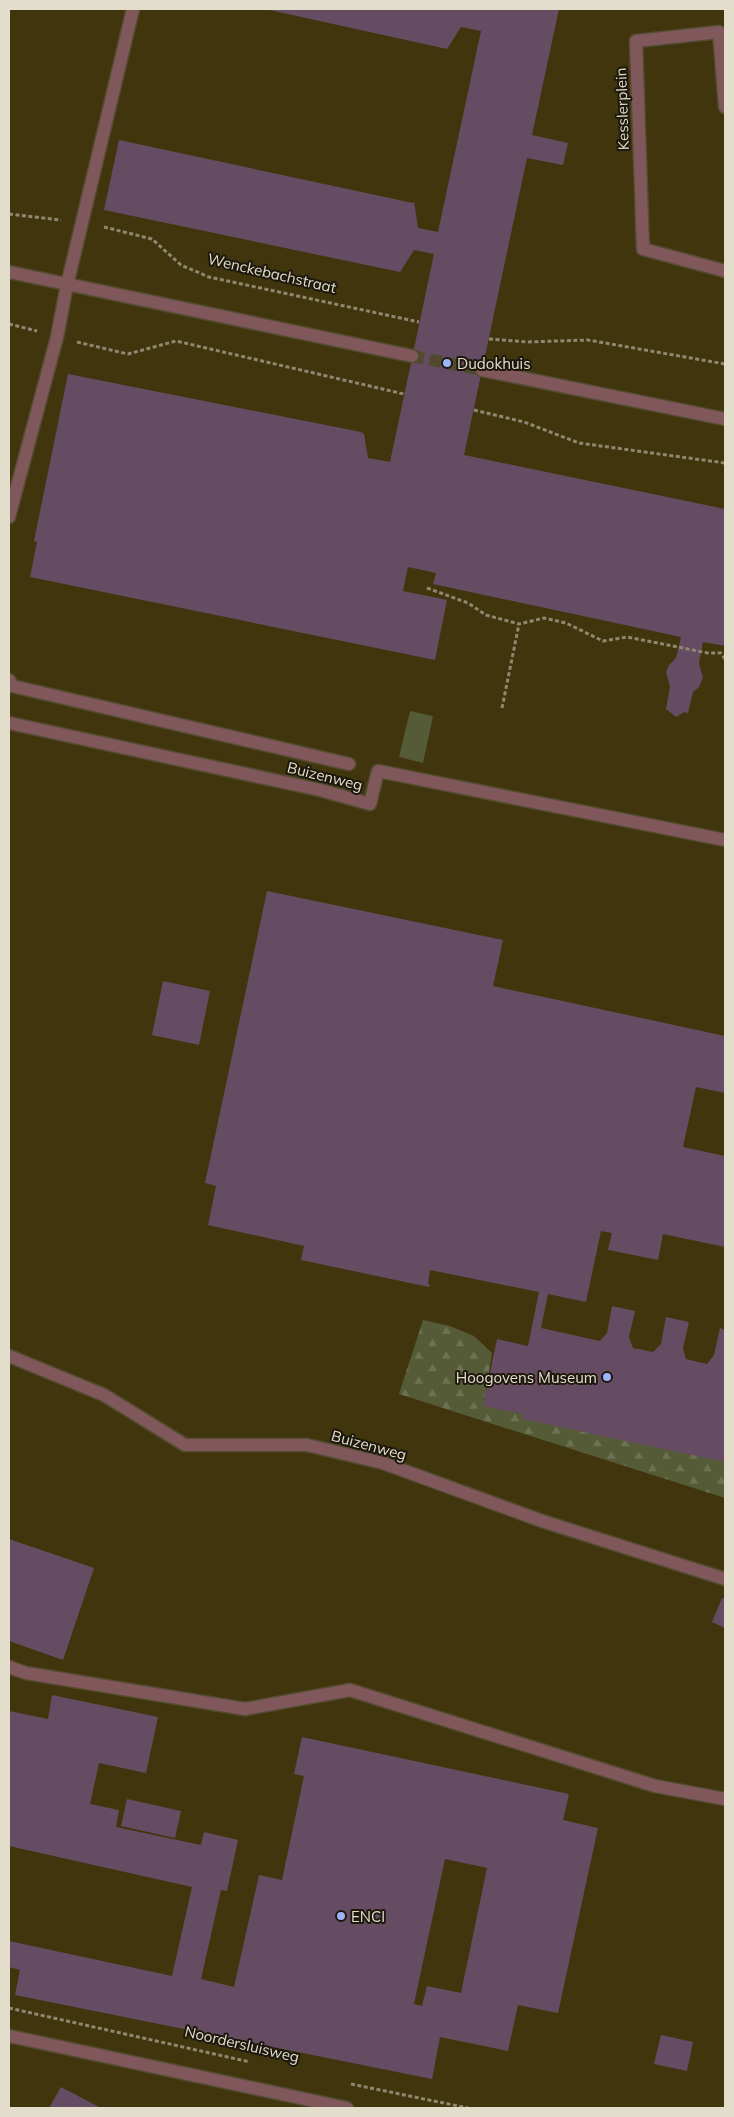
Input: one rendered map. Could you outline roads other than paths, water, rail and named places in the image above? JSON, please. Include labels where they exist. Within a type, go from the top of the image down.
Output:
[{"type":"street","points":[[9,517],[57,337],[67,285],[133,9]]},
{"type":"street","name":"Kesslerplein","points":[[725,107],[719,32],[636,41],[643,249],[725,271]]},
{"type":"street","points":[[9,272],[412,356]]},
{"type":"street","points":[[482,370],[725,419]]},
{"type":"street","points":[[9,680],[12,686],[349,764]]},
{"type":"street","name":"Buizenweg","points":[[9,724],[320,790],[370,804],[378,771],[725,840]]},
{"type":"street","name":"Buizenweg","points":[[9,1356],[104,1395],[185,1446],[307,1446],[384,1463],[542,1521],[725,1579]]},
{"type":"street","points":[[9,1667],[26,1673],[245,1708],[350,1690],[655,1786],[725,1799]]},
{"type":"street","points":[[9,2036],[347,2108]]},
{"type":"tunnel","points":[[412,356],[482,370]]},
{"type":"place","name":"Dudokhuis","points":[[447,363]]},
{"type":"place","name":"Hoogovens Museum","points":[[607,1377]]},
{"type":"place","name":"ENCI","points":[[341,1916]]}]
